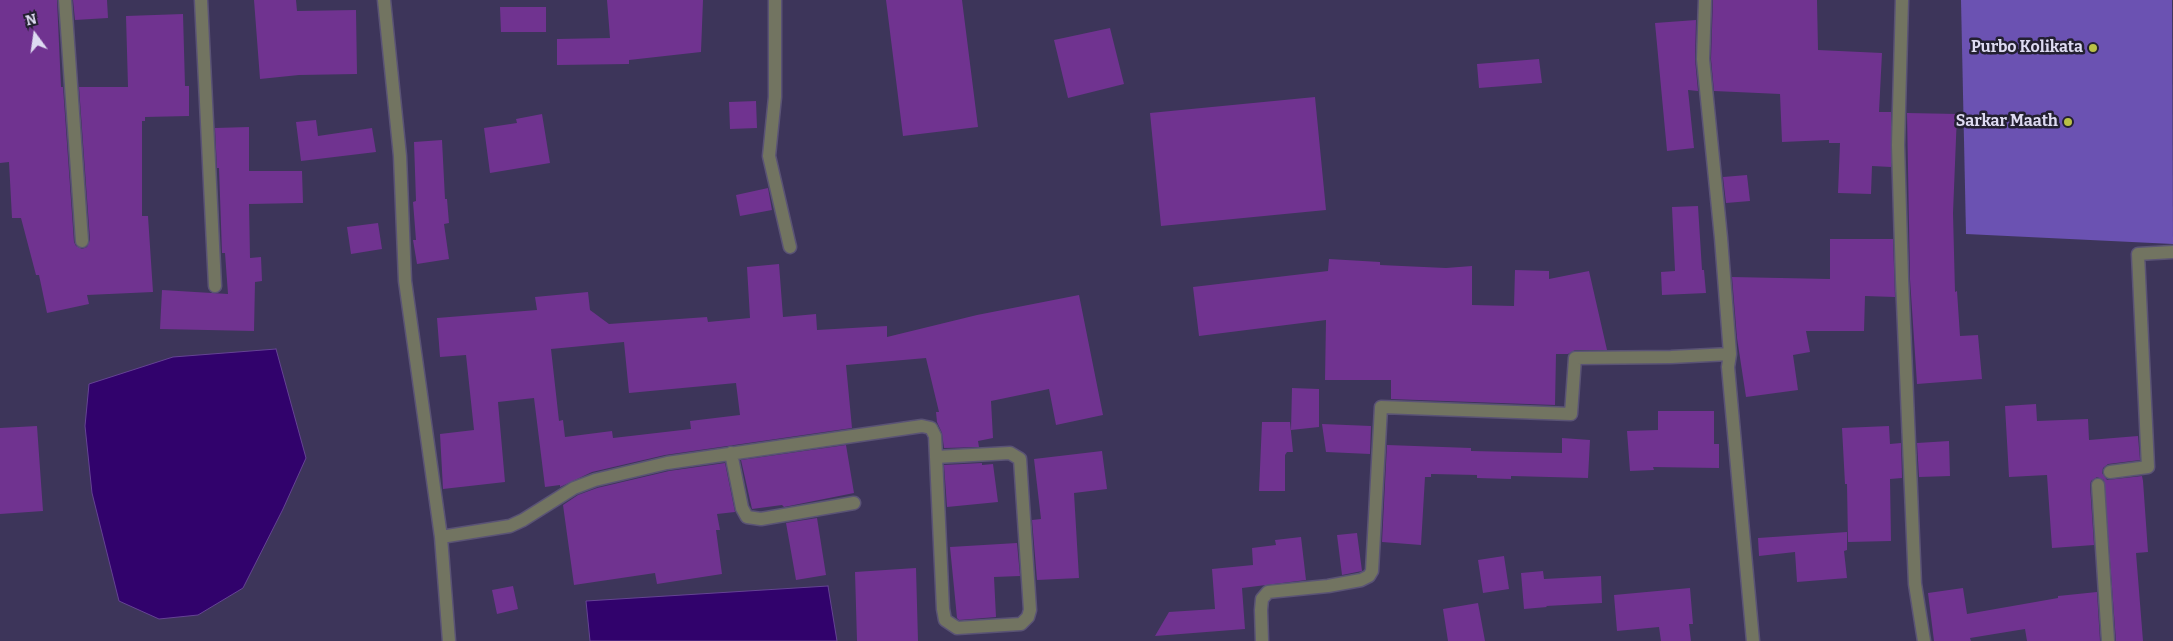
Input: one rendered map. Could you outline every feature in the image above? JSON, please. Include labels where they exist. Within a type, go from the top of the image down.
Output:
[{"type":"street","points":[[65,0],[82,241]]},
{"type":"street","points":[[202,0],[215,286]]},
{"type":"street","points":[[384,0],[400,156],[405,282],[441,537],[449,641]]},
{"type":"street","points":[[775,0],[775,96],[769,156],[790,247]]},
{"type":"street","points":[[1705,0],[1703,59],[1721,238],[1730,354],[1728,367],[1753,641]]},
{"type":"street","points":[[1902,0],[1898,145],[1902,279],[1914,584],[1924,641]]},
{"type":"street","points":[[2110,472],[2148,466],[2138,254],[2173,252]]},
{"type":"street","points":[[1262,641],[1262,598],[1268,592],[1328,586],[1361,580],[1369,576],[1372,571],[1381,407],[1571,414],[1575,358],[1730,354]]},
{"type":"street","points":[[441,537],[510,526],[524,520],[574,488],[595,480],[667,462],[922,426],[931,428],[935,436],[936,457],[946,620],[957,628],[1020,624],[1028,617],[1030,610],[1020,459],[1010,453],[936,457]]},
{"type":"street","points":[[731,454],[742,508],[747,517],[761,519],[854,503]]},
{"type":"street","points":[[2098,485],[2108,641]]},
{"type":"shaded area","name":"Sarkar Maath","points":[[1961,0],[2172,0],[2173,244],[1966,234]]},
{"type":"shaded area","points":[[276,349],[306,458],[283,509],[243,588],[198,615],[159,619],[119,601],[92,493],[85,426],[89,384],[173,357]]},
{"type":"shaded area","points":[[828,586],[837,641],[590,641],[586,601]]},
{"type":"building","points":[[0,0],[57,0],[61,87],[63,87],[74,242],[76,246],[82,249],[87,247],[90,240],[79,87],[128,87],[126,16],[183,14],[185,86],[189,86],[189,116],[145,117],[145,121],[142,121],[142,216],[148,216],[153,292],[87,295],[89,304],[47,313],[39,275],[36,275],[21,218],[12,218],[9,162],[0,163]]},
{"type":"building","points":[[73,0],[107,0],[108,18],[75,20]]},
{"type":"building","points":[[254,0],[296,0],[297,11],[356,10],[357,74],[299,75],[260,79]]},
{"type":"building","points":[[607,0],[703,0],[701,52],[629,60],[629,64],[557,65],[557,39],[610,38]]},
{"type":"building","points":[[886,0],[962,0],[978,127],[903,136]]},
{"type":"building","points":[[1713,0],[1817,0],[1818,50],[1882,53],[1879,112],[1891,112],[1891,167],[1872,166],[1871,194],[1838,193],[1840,143],[1829,143],[1829,140],[1782,142],[1780,94],[1714,91],[1711,59]]},
{"type":"building","points":[[500,7],[546,7],[546,32],[501,32]]},
{"type":"building","points":[[1696,20],[1695,59],[1698,91],[1688,90],[1694,148],[1667,151],[1655,23]]},
{"type":"building","points":[[1110,28],[1124,84],[1068,98],[1054,40]]},
{"type":"building","points":[[1539,59],[1542,83],[1479,88],[1477,64]]},
{"type":"building","points":[[1315,97],[1326,210],[1161,226],[1150,113]]},
{"type":"building","points":[[756,101],[757,128],[730,129],[729,102]]},
{"type":"building","points":[[1907,113],[1957,114],[1953,213],[1955,292],[1957,291],[1960,336],[1978,335],[1982,379],[1917,384],[1910,279]]},
{"type":"building","points":[[542,114],[550,163],[490,173],[484,128],[517,123],[516,119]]},
{"type":"building","points":[[316,120],[318,136],[372,128],[376,152],[301,161],[296,122]]},
{"type":"building","points":[[249,127],[249,171],[302,171],[303,203],[249,204],[250,258],[261,257],[262,281],[255,282],[254,331],[160,329],[162,290],[228,294],[225,253],[222,253],[219,168],[217,168],[215,128]]},
{"type":"building","points":[[442,140],[445,199],[447,199],[449,223],[444,224],[449,259],[417,264],[413,240],[416,240],[413,202],[416,201],[414,142]]},
{"type":"building","points":[[1747,175],[1750,201],[1726,203],[1723,177]]},
{"type":"building","points":[[768,188],[772,210],[740,216],[736,195]]},
{"type":"building","points":[[1698,206],[1702,270],[1704,270],[1706,293],[1662,295],[1661,272],[1675,271],[1672,207]]},
{"type":"building","points":[[378,223],[382,249],[351,254],[347,227]]},
{"type":"building","points":[[1830,239],[1893,239],[1895,297],[1865,296],[1864,331],[1806,331],[1810,352],[1793,355],[1798,390],[1746,397],[1737,338],[1732,277],[1830,279]]},
{"type":"building","points":[[1329,259],[1380,262],[1380,265],[1446,268],[1472,266],[1472,305],[1514,306],[1515,270],[1549,271],[1549,279],[1589,271],[1607,350],[1575,350],[1568,354],[1556,354],[1555,405],[1391,399],[1391,380],[1325,380],[1326,320],[1199,336],[1193,287],[1328,271]]},
{"type":"building","points":[[779,264],[783,317],[816,314],[817,330],[887,326],[887,337],[977,315],[1079,295],[1103,415],[1056,425],[1049,389],[991,401],[993,438],[978,441],[979,447],[944,448],[942,433],[937,422],[936,412],[939,412],[926,358],[846,365],[852,428],[665,455],[592,472],[560,487],[560,485],[545,487],[534,398],[498,402],[505,482],[443,489],[440,434],[474,430],[466,355],[440,357],[437,318],[537,310],[535,297],[588,292],[590,310],[609,324],[707,317],[708,322],[750,318],[747,267]],"holes":[[[624,342],[629,393],[736,383],[740,415],[690,421],[691,429],[613,438],[612,431],[565,437],[563,420],[559,421],[551,349]]]},
{"type":"building","points":[[1292,388],[1319,389],[1319,427],[1291,430]]},
{"type":"building","points":[[2036,404],[2037,421],[2088,419],[2089,440],[2138,436],[2140,460],[2108,464],[2103,468],[2102,473],[2107,480],[2142,476],[2148,552],[2136,553],[2143,641],[2116,641],[2104,480],[2097,477],[2091,481],[2090,485],[2094,545],[2052,548],[2047,475],[2009,477],[2005,406]]},
{"type":"building","points":[[1658,411],[1714,411],[1714,444],[1719,444],[1719,468],[1653,467],[1654,470],[1630,471],[1627,431],[1658,430]]},
{"type":"building","points":[[1262,422],[1290,422],[1293,452],[1287,452],[1285,455],[1285,491],[1259,491]]},
{"type":"building","points":[[1322,424],[1371,426],[1370,454],[1326,452]]},
{"type":"building","points":[[37,426],[43,511],[0,514],[0,428]]},
{"type":"building","points":[[1889,426],[1890,444],[1901,443],[1902,478],[1890,479],[1891,541],[1848,542],[1847,484],[1845,484],[1842,428]]},
{"type":"building","points":[[1562,438],[1590,440],[1588,478],[1511,476],[1511,479],[1477,478],[1477,475],[1431,474],[1431,477],[1425,477],[1421,545],[1382,542],[1387,445],[1471,448],[1471,451],[1562,453]]},
{"type":"building","points":[[1949,441],[1950,476],[1919,477],[1917,443]]},
{"type":"building","points":[[846,445],[854,493],[784,507],[782,505],[752,509],[741,460]]},
{"type":"building","points":[[1102,451],[1107,489],[1074,493],[1079,578],[1037,580],[1032,520],[1041,519],[1034,459]]},
{"type":"building","points":[[725,463],[735,512],[717,514],[720,530],[716,530],[722,574],[657,584],[655,573],[574,585],[563,505],[578,495],[597,488],[669,471]]},
{"type":"building","points":[[982,463],[982,465],[993,464],[998,502],[947,507],[944,465]]},
{"type":"building","points":[[817,518],[826,575],[796,580],[786,523]]},
{"type":"building","points":[[1847,532],[1847,550],[1844,551],[1847,578],[1797,582],[1795,552],[1759,556],[1758,538]]},
{"type":"building","points":[[1357,533],[1362,571],[1342,575],[1337,535]]},
{"type":"building","points":[[1301,537],[1306,580],[1242,588],[1245,629],[1155,636],[1169,612],[1215,609],[1212,569],[1253,565],[1252,548],[1276,545],[1275,540]]},
{"type":"building","points":[[1017,543],[1020,576],[994,577],[996,617],[959,620],[957,618],[950,547]]},
{"type":"building","points":[[1504,556],[1509,589],[1483,593],[1478,560]]},
{"type":"building","points":[[916,568],[918,641],[857,641],[855,572]]},
{"type":"building","points":[[1543,571],[1544,579],[1601,576],[1602,603],[1524,609],[1521,573]]},
{"type":"building","points":[[513,586],[518,609],[497,614],[492,590]]},
{"type":"building","points":[[1690,588],[1693,624],[1689,624],[1691,641],[1661,641],[1659,627],[1617,631],[1614,595]]},
{"type":"building","points":[[1963,588],[1967,614],[2058,598],[2058,596],[2097,592],[2100,641],[2027,641],[2025,629],[1970,638],[1971,641],[1934,641],[1928,593]]},
{"type":"building","points":[[1478,603],[1485,641],[1448,641],[1443,609]]},
{"type":"place","name":"Purbo Kolikata","points":[[2093,48]]},
{"type":"place","name":"Sarkar Maath","points":[[2068,122]]}]
